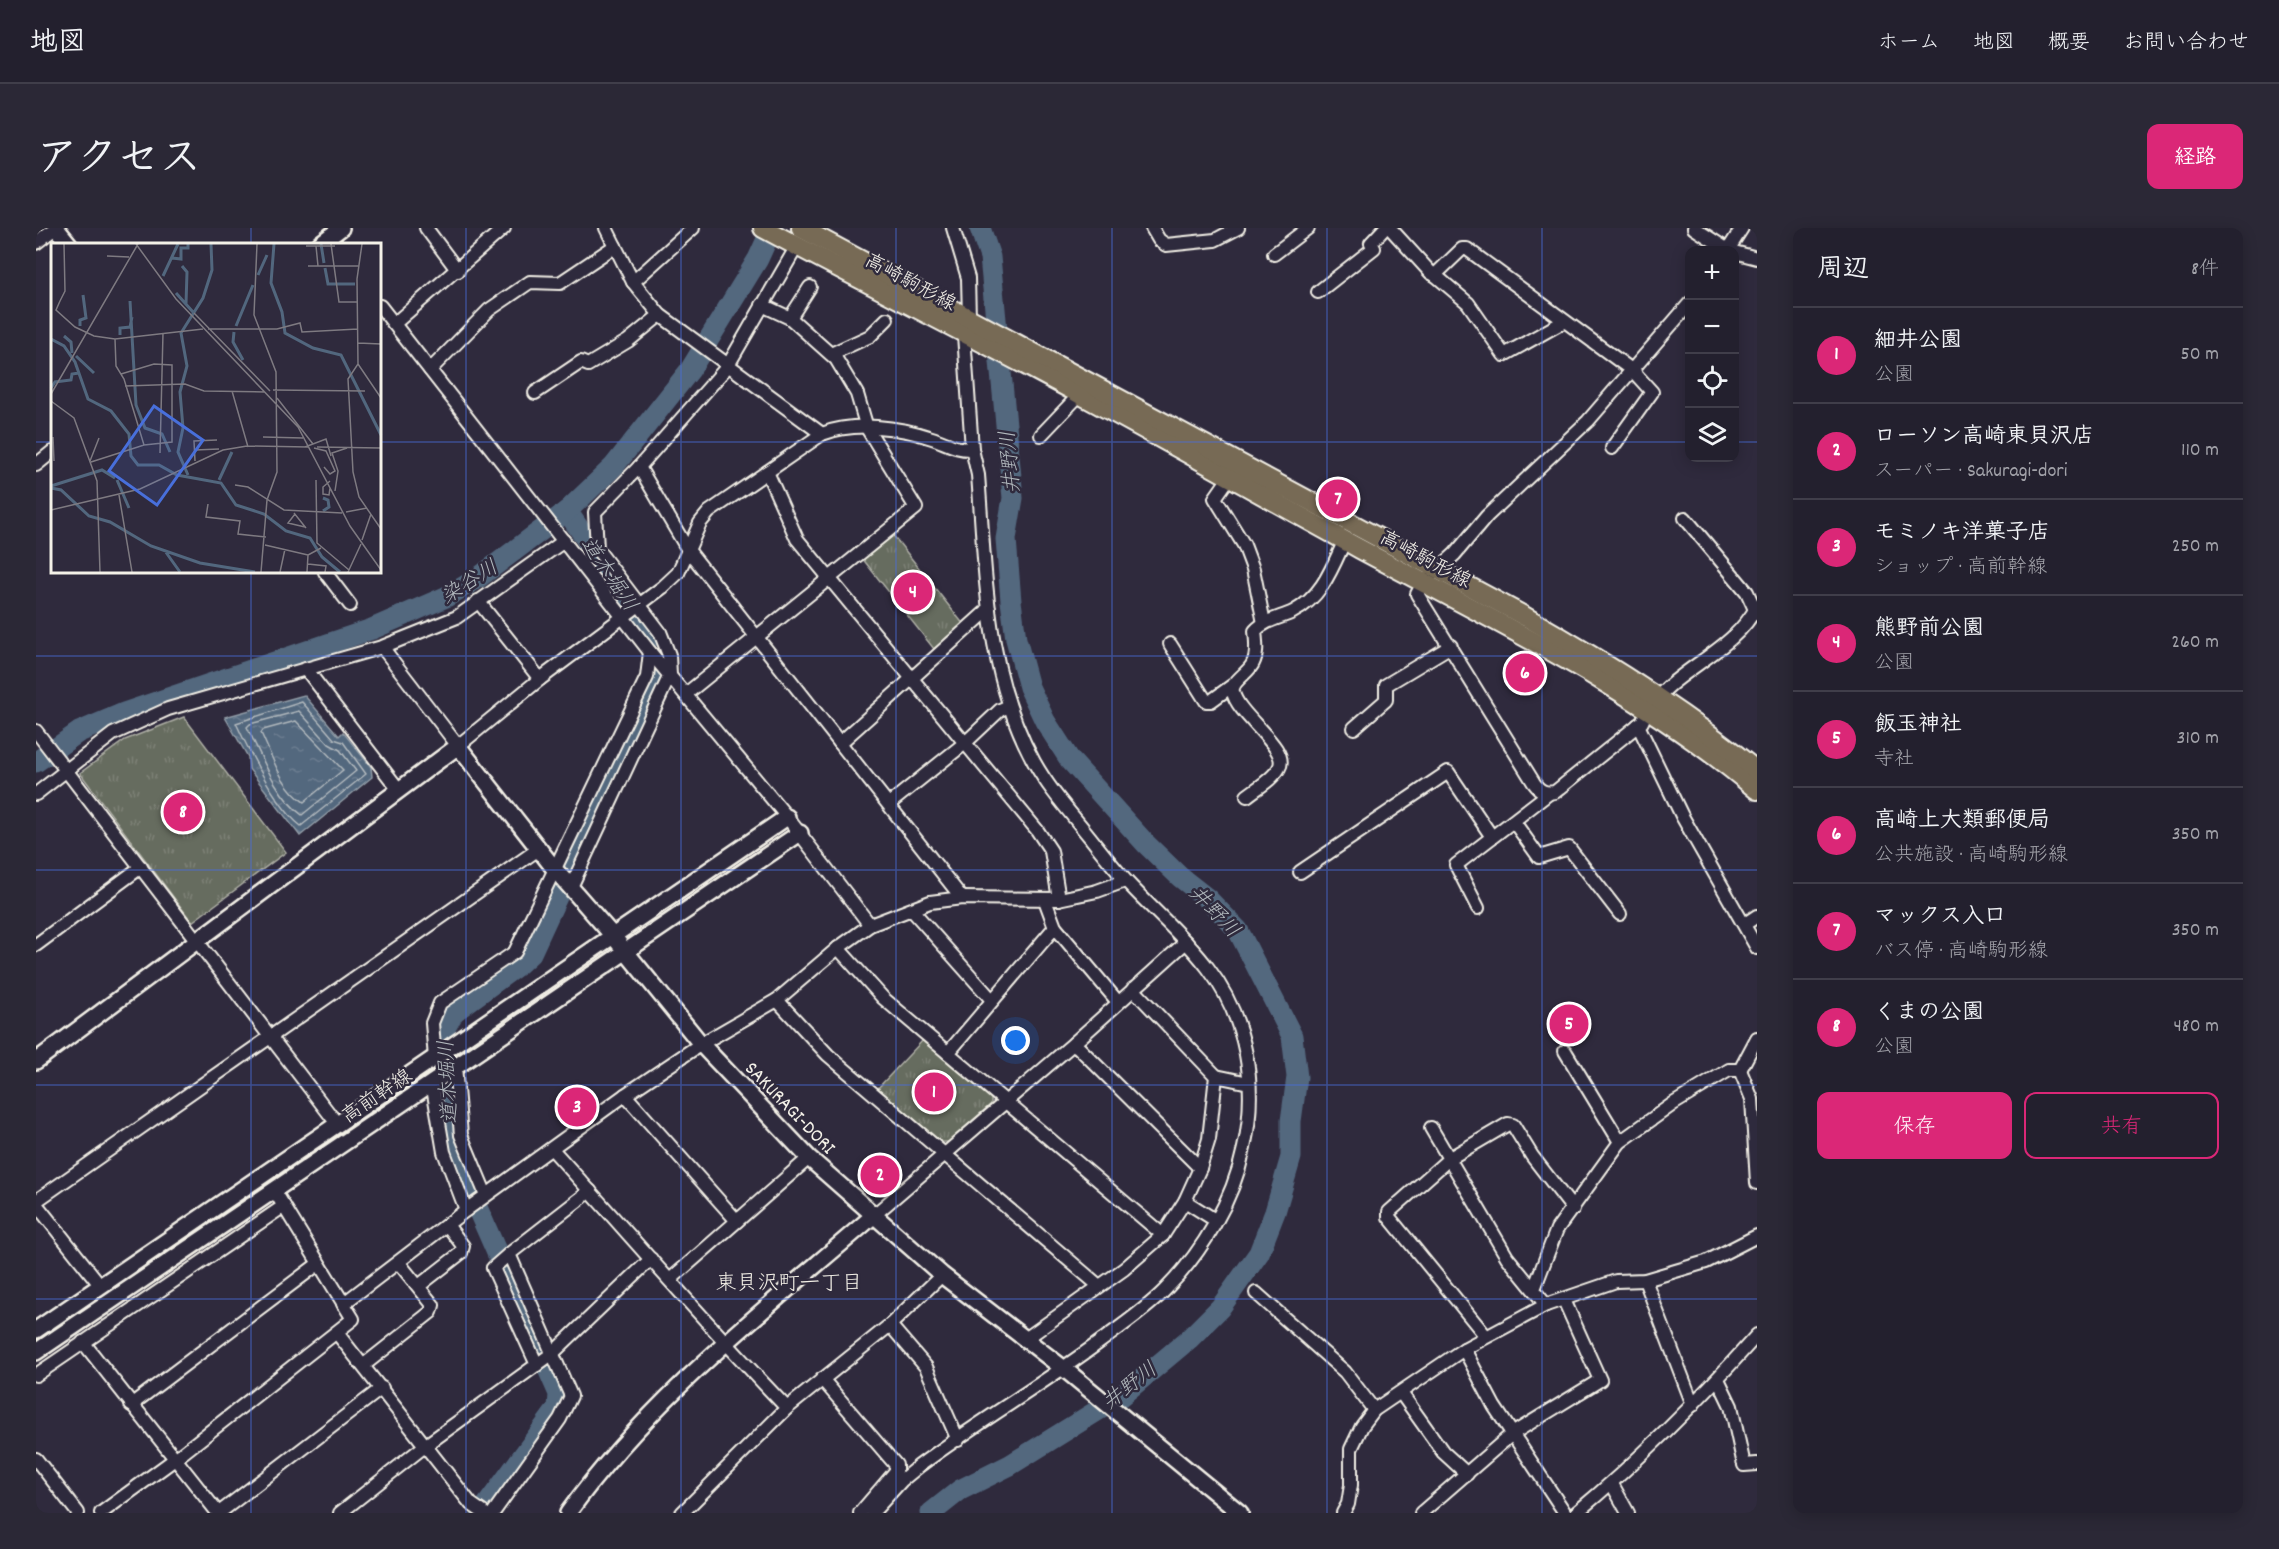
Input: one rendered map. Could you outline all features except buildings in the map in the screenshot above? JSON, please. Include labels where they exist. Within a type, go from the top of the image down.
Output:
[{"type":"main road","name":"高崎駒形線","points":[[762,228],[800,235],[1430,577]]},
{"type":"main road","name":"高崎駒形線","points":[[1085,388],[1229,478],[1345,540],[1576,645],[1648,711],[1692,740],[1757,790]]},
{"type":"main road","name":"高崎駒形線","points":[[1648,711],[1701,726],[1757,771]]},
{"type":"street","points":[[36,243],[55,228],[68,243]]},
{"type":"street","points":[[324,239],[341,228]]},
{"type":"street","points":[[426,228],[458,271]]},
{"type":"street","points":[[394,324],[458,271],[504,228]]},
{"type":"street","points":[[606,228],[633,282],[660,315],[725,365],[822,434]]},
{"type":"street","points":[[633,282],[693,228]]},
{"type":"street","points":[[872,1513],[902,1480],[958,1440],[1066,1371],[1164,1291],[1188,1264],[1215,1220],[1241,1165],[1250,1124],[1249,1083],[1244,1045],[1233,1012],[1220,984],[1186,942],[1125,881],[1048,786],[1014,722],[995,659],[978,475],[972,449],[971,329],[968,278],[953,228]]},
{"type":"street","points":[[1152,228],[1159,240],[1166,245],[1215,240],[1238,228]]},
{"type":"street","points":[[1274,254],[1308,228]]},
{"type":"street","points":[[1318,292],[1374,248],[1371,243],[1385,228]]},
{"type":"street","points":[[1390,228],[1431,273],[1468,303],[1504,355],[1563,322]]},
{"type":"street","points":[[1694,228],[1722,246]]},
{"type":"street","points":[[1731,246],[1742,228]]},
{"type":"street","points":[[800,235],[762,305],[725,365],[639,467],[595,512],[597,549],[632,610],[650,652],[788,818],[870,925]]},
{"type":"street","points":[[430,370],[489,310],[530,282],[560,283],[615,246]]},
{"type":"street","points":[[1435,275],[1462,249],[1467,249],[1563,322],[1633,371],[1652,392],[1612,448]]},
{"type":"street","points":[[1739,253],[1757,258]]},
{"type":"street","points":[[790,318],[810,287]]},
{"type":"street","points":[[686,694],[916,508],[867,428],[858,394],[831,354],[790,318],[762,305]]},
{"type":"street","points":[[381,307],[563,539],[632,610],[660,632],[669,655],[670,675],[570,887]]},
{"type":"street","points":[[1548,794],[1542,792],[1534,783],[1417,594],[1487,516],[1588,421],[1685,308]]},
{"type":"street","points":[[535,393],[581,362],[588,365],[628,341],[660,315]]},
{"type":"street","points":[[831,354],[870,336],[887,319]]},
{"type":"street","points":[[1041,435],[1085,388]]},
{"type":"street","points":[[36,1060],[458,746],[540,679],[632,610],[678,573],[700,523],[709,512],[822,434],[834,429],[893,428],[932,438],[961,450],[972,449]]},
{"type":"street","points":[[36,465],[51,453]]},
{"type":"street","points":[[639,467],[688,550],[962,897]]},
{"type":"street","points":[[767,472],[797,539],[1037,830],[1051,851],[1059,899]]},
{"type":"street","points":[[1229,478],[1215,498],[1244,545],[1253,569],[1264,623]]},
{"type":"street","points":[[1478,908],[1456,865],[1548,794],[1555,792],[1648,711],[1672,683],[1737,635],[1756,610],[1747,592],[1685,518]]},
{"type":"street","points":[[36,794],[64,769],[113,734],[168,709],[382,647],[457,617],[563,539]]},
{"type":"street","points":[[1170,644],[1206,701],[1211,701],[1233,685],[1255,661],[1255,631],[1264,623],[1299,609],[1318,594],[1345,540]]},
{"type":"street","points":[[325,573],[350,605]]},
{"type":"street","points":[[478,602],[540,679]]},
{"type":"street","points":[[840,743],[989,609]]},
{"type":"street","points":[[1354,728],[1386,700],[1386,685],[1451,646]]},
{"type":"street","points":[[382,647],[555,870]]},
{"type":"street","points":[[435,1058],[432,1023],[440,1003],[515,952],[647,677],[650,652]]},
{"type":"street","points":[[306,669],[399,790]]},
{"type":"street","points":[[1233,685],[1232,691],[1243,713],[1275,745],[1281,758],[1281,766],[1276,772],[1247,796]]},
{"type":"street","points":[[889,804],[965,743],[1000,710],[1009,706]]},
{"type":"street","points":[[1648,711],[1698,845],[1757,948]]},
{"type":"street","points":[[36,731],[198,939],[338,1125]]},
{"type":"street","points":[[1300,872],[1448,772],[1492,837]]},
{"type":"street","name":"高前幹線","points":[[36,1330],[788,818]]},
{"type":"street","points":[[1514,822],[1539,857],[1569,848],[1620,914]]},
{"type":"street","name":"高前幹線","points":[[36,1352],[800,833]]},
{"type":"street","points":[[101,1286],[36,1203],[271,1035],[540,848]]},
{"type":"street","points":[[36,945],[141,867]]},
{"type":"street","name":"SAKURAGI-DORI","points":[[555,870],[625,950],[701,1044],[809,1158],[942,1275],[1066,1371],[1240,1513]]},
{"type":"street","points":[[343,1304],[486,1195],[625,1095],[701,1044],[777,1000],[838,948],[870,925],[930,902],[962,897],[1059,899],[1097,891],[1125,881]]},
{"type":"street","points":[[1045,900],[1056,927],[1118,1002]]},
{"type":"street","points":[[912,910],[992,1000]]},
{"type":"street","points":[[1744,924],[1757,916]]},
{"type":"street","points":[[948,1053],[1056,927]]},
{"type":"street","points":[[568,1513],[646,1419],[726,1344],[1005,1100],[1074,1043],[1186,942]]},
{"type":"street","points":[[838,948],[883,998],[1163,1235]]},
{"type":"street","points":[[1133,989],[1216,1077],[1249,1083]]},
{"type":"street","points":[[777,1000],[828,1055],[1098,1285]]},
{"type":"street","points":[[1740,1070],[1757,1038]]},
{"type":"street","points":[[1074,1043],[1200,1168]]},
{"type":"street","points":[[1565,1051],[1620,1142]]},
{"type":"street","points":[[455,1066],[461,1135],[486,1195]]},
{"type":"street","points":[[1534,1289],[1557,1229],[1620,1142],[1673,1104],[1729,1070],[1740,1070]]},
{"type":"street","points":[[1740,1070],[1752,1099],[1757,1183]]},
{"type":"street","points":[[1024,1340],[1098,1285],[1124,1269],[1163,1235],[1185,1201],[1200,1168],[1209,1139],[1216,1077]]},
{"type":"street","points":[[432,1082],[444,1152],[466,1210]]},
{"type":"street","points":[[625,1095],[737,1221]]},
{"type":"street","points":[[1485,1335],[1389,1217],[1389,1212],[1450,1158],[1508,1124],[1513,1125],[1532,1156],[1573,1209]]},
{"type":"street","points":[[1431,1128],[1508,1257],[1546,1305]]},
{"type":"street","points":[[552,1149],[671,1279],[726,1344],[787,1408]]},
{"type":"street","points":[[671,1279],[809,1158]]},
{"type":"street","points":[[101,1513],[175,1459],[353,1319],[274,1190]]},
{"type":"street","points":[[537,1365],[493,1268],[590,1191]]},
{"type":"street","points":[[1185,1201],[1215,1220]]},
{"type":"street","points":[[36,1375],[284,1206]]},
{"type":"street","points":[[420,1285],[461,1253],[463,1246],[448,1226]]},
{"type":"street","points":[[1343,1513],[1348,1504],[1351,1485],[1352,1449],[1362,1426],[1374,1410],[1464,1349],[1485,1335],[1546,1305],[1616,1281],[1645,1280],[1706,1262],[1757,1236]]},
{"type":"street","points":[[493,1513],[569,1405],[571,1396],[569,1386],[553,1353],[503,1258]]},
{"type":"street","points":[[348,1511],[426,1445],[553,1353],[651,1259]]},
{"type":"street","points":[[364,1365],[431,1312],[433,1305],[420,1285],[399,1263]]},
{"type":"street","points":[[131,1405],[318,1264]]},
{"type":"street","points":[[682,1513],[787,1408],[890,1325],[942,1275]]},
{"type":"street","points":[[1645,1280],[1693,1405]]},
{"type":"street","points":[[1256,1293],[1345,1372],[1374,1410]]},
{"type":"street","points":[[1422,1513],[1512,1434],[1600,1380],[1564,1300]]},
{"type":"street","points":[[890,1325],[926,1367],[958,1440]]},
{"type":"street","points":[[337,1333],[474,1509]]},
{"type":"street","points":[[1576,1513],[1612,1484],[1693,1405],[1757,1335]]},
{"type":"street","points":[[83,1342],[218,1513],[381,1388]]},
{"type":"street","points":[[1464,1349],[1480,1383],[1565,1513]]},
{"type":"street","points":[[822,1379],[896,1465],[896,1471],[860,1513]]},
{"type":"street","points":[[1718,1379],[1731,1406],[1744,1465],[1757,1464]]},
{"type":"street","points":[[1401,1393],[1443,1452],[1467,1474]]},
{"type":"street","points":[[36,1459],[40,1474],[78,1513]]},
{"type":"street","points":[[1612,1484],[1628,1513]]},
{"type":"green space","points":[[892,534],[964,625],[934,649],[862,558]]},
{"type":"green space","points":[[184,717],[286,852],[192,922],[80,773],[125,740]]},
{"type":"green space","points":[[924,1039],[991,1096],[991,1104],[948,1142],[939,1142],[878,1088]]},
{"type":"water","points":[[304,695],[339,736],[343,732],[371,767],[372,777],[300,836],[249,769],[248,757],[225,717]]},
{"type":"waterway","name":"染谷川","points":[[36,762],[79,732],[124,713],[372,629],[448,596],[478,578],[567,511],[614,466],[690,370],[758,259],[772,228]]},
{"type":"waterway","name":"井野川","points":[[931,1513],[960,1490],[1010,1465],[1121,1396],[1189,1339],[1220,1308],[1259,1253],[1275,1212],[1291,1157],[1291,1121],[1297,1077],[1292,1036],[1238,930],[1208,899],[1180,877],[1146,844],[1070,760],[1045,721],[1029,687],[1016,639],[1011,601],[1006,539],[1013,498],[990,257],[980,228]]},
{"type":"waterway","name":"道木堀川","points":[[567,511],[653,636]]},
{"type":"waterway","name":"道木堀川","points":[[481,1513],[558,1408],[559,1394],[458,1164],[451,1137],[444,1030],[454,1012],[531,953],[658,679],[658,672]]},
{"type":"place","name":"マックス入口","points":[[1338,499]]},
{"type":"place","name":"熊野前公園","points":[[913,592]]},
{"type":"place","name":"高崎上大類郵便局","points":[[1525,673]]},
{"type":"place","name":"くまの公園","points":[[183,812]]},
{"type":"place","name":"飯玉神社","points":[[1569,1024]]},
{"type":"place","name":"細井公園","points":[[934,1092]]},
{"type":"place","name":"モミノキ洋菓子店","points":[[577,1107]]},
{"type":"place","name":"ローソン高崎東貝沢店","points":[[880,1175]]},
{"type":"district","name":"東貝沢町一丁目","points":[[789,1282]]}]
